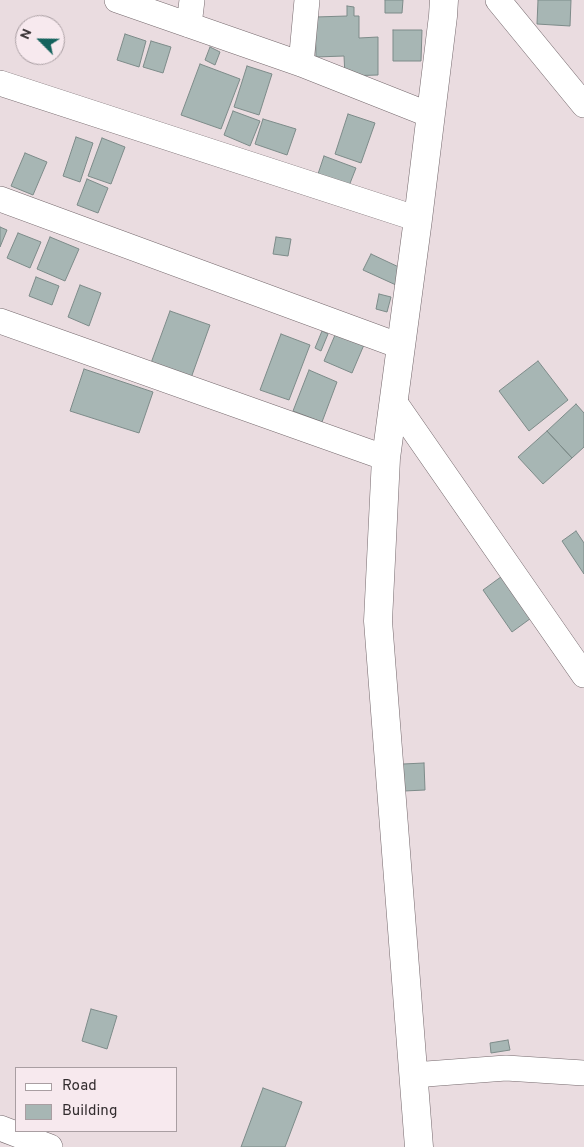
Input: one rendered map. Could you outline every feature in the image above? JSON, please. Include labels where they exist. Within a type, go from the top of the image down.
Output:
[{"type":"street","points":[[116,0],[301,64],[430,115]]},
{"type":"street","points":[[189,25],[192,0]]},
{"type":"street","points":[[301,64],[307,0]]},
{"type":"street","points":[[419,1147],[378,621],[386,458],[418,218],[444,0]]},
{"type":"street","points":[[498,0],[584,105]]},
{"type":"street","points":[[0,83],[418,218]]},
{"type":"street","points":[[0,199],[400,346]]},
{"type":"street","points":[[0,322],[386,458]]},
{"type":"street","points":[[393,400],[584,675]]},
{"type":"street","points":[[413,1075],[506,1068],[584,1073]]},
{"type":"street","points":[[0,1128],[50,1147]]},
{"type":"building","points":[[385,0],[403,0],[402,13],[385,13]]},
{"type":"building","points":[[538,0],[571,0],[570,26],[537,24]]},
{"type":"building","points":[[347,6],[354,7],[354,16],[359,16],[359,38],[378,37],[378,75],[345,76],[344,56],[316,57],[315,17],[347,16]]},
{"type":"building","points":[[393,30],[422,30],[421,61],[393,61]]},
{"type":"building","points":[[125,34],[146,41],[139,67],[117,60]]},
{"type":"building","points":[[151,41],[171,47],[163,73],[143,67]]},
{"type":"building","points":[[210,47],[220,52],[215,65],[205,60]]},
{"type":"building","points":[[200,64],[240,79],[221,129],[181,115]]},
{"type":"building","points":[[247,66],[272,74],[259,115],[234,107]]},
{"type":"building","points":[[233,111],[260,121],[250,146],[224,135]]},
{"type":"building","points":[[348,114],[375,123],[361,163],[335,154]]},
{"type":"building","points":[[263,119],[296,129],[287,155],[255,144]]},
{"type":"building","points":[[76,137],[93,143],[80,182],[63,176]]},
{"type":"building","points":[[102,138],[125,147],[111,184],[88,176]]},
{"type":"building","points":[[25,153],[47,162],[33,195],[11,186]]},
{"type":"building","points":[[324,156],[356,168],[347,191],[316,180]]},
{"type":"building","points":[[87,179],[108,188],[98,213],[77,205]]},
{"type":"building","points":[[0,227],[7,230],[0,247]]},
{"type":"building","points":[[18,233],[41,242],[30,268],[7,258]]},
{"type":"building","points":[[50,237],[79,249],[65,281],[37,269]]},
{"type":"building","points":[[276,237],[291,239],[288,256],[273,254]]},
{"type":"building","points":[[371,254],[403,269],[396,285],[363,270]]},
{"type":"building","points":[[36,277],[59,286],[52,305],[29,296]]},
{"type":"building","points":[[80,285],[101,293],[89,326],[68,317]]},
{"type":"building","points":[[379,294],[391,297],[387,312],[376,309]]},
{"type":"building","points":[[170,311],[210,325],[191,378],[151,363]]},
{"type":"building","points":[[338,328],[366,340],[352,373],[324,361]]},
{"type":"building","points":[[322,331],[328,334],[321,351],[315,348]]},
{"type":"building","points":[[281,334],[310,345],[289,400],[260,390]]},
{"type":"building","points":[[538,361],[568,400],[529,431],[499,391]]},
{"type":"building","points":[[84,369],[153,392],[139,433],[70,411]]},
{"type":"building","points":[[309,370],[337,382],[322,422],[293,411]]},
{"type":"building","points":[[576,404],[584,413],[584,447],[572,458],[547,431]]},
{"type":"building","points":[[547,431],[572,458],[543,484],[518,457]]},
{"type":"building","points":[[576,531],[584,543],[584,574],[562,541]]},
{"type":"building","points":[[509,571],[538,613],[512,632],[483,590]]},
{"type":"building","points":[[424,763],[425,790],[404,791],[403,764]]},
{"type":"building","points":[[91,1009],[117,1016],[107,1049],[82,1041]]},
{"type":"building","points":[[508,1040],[510,1050],[491,1053],[490,1043]]},
{"type":"building","points":[[263,1088],[302,1102],[285,1147],[241,1147]]}]
